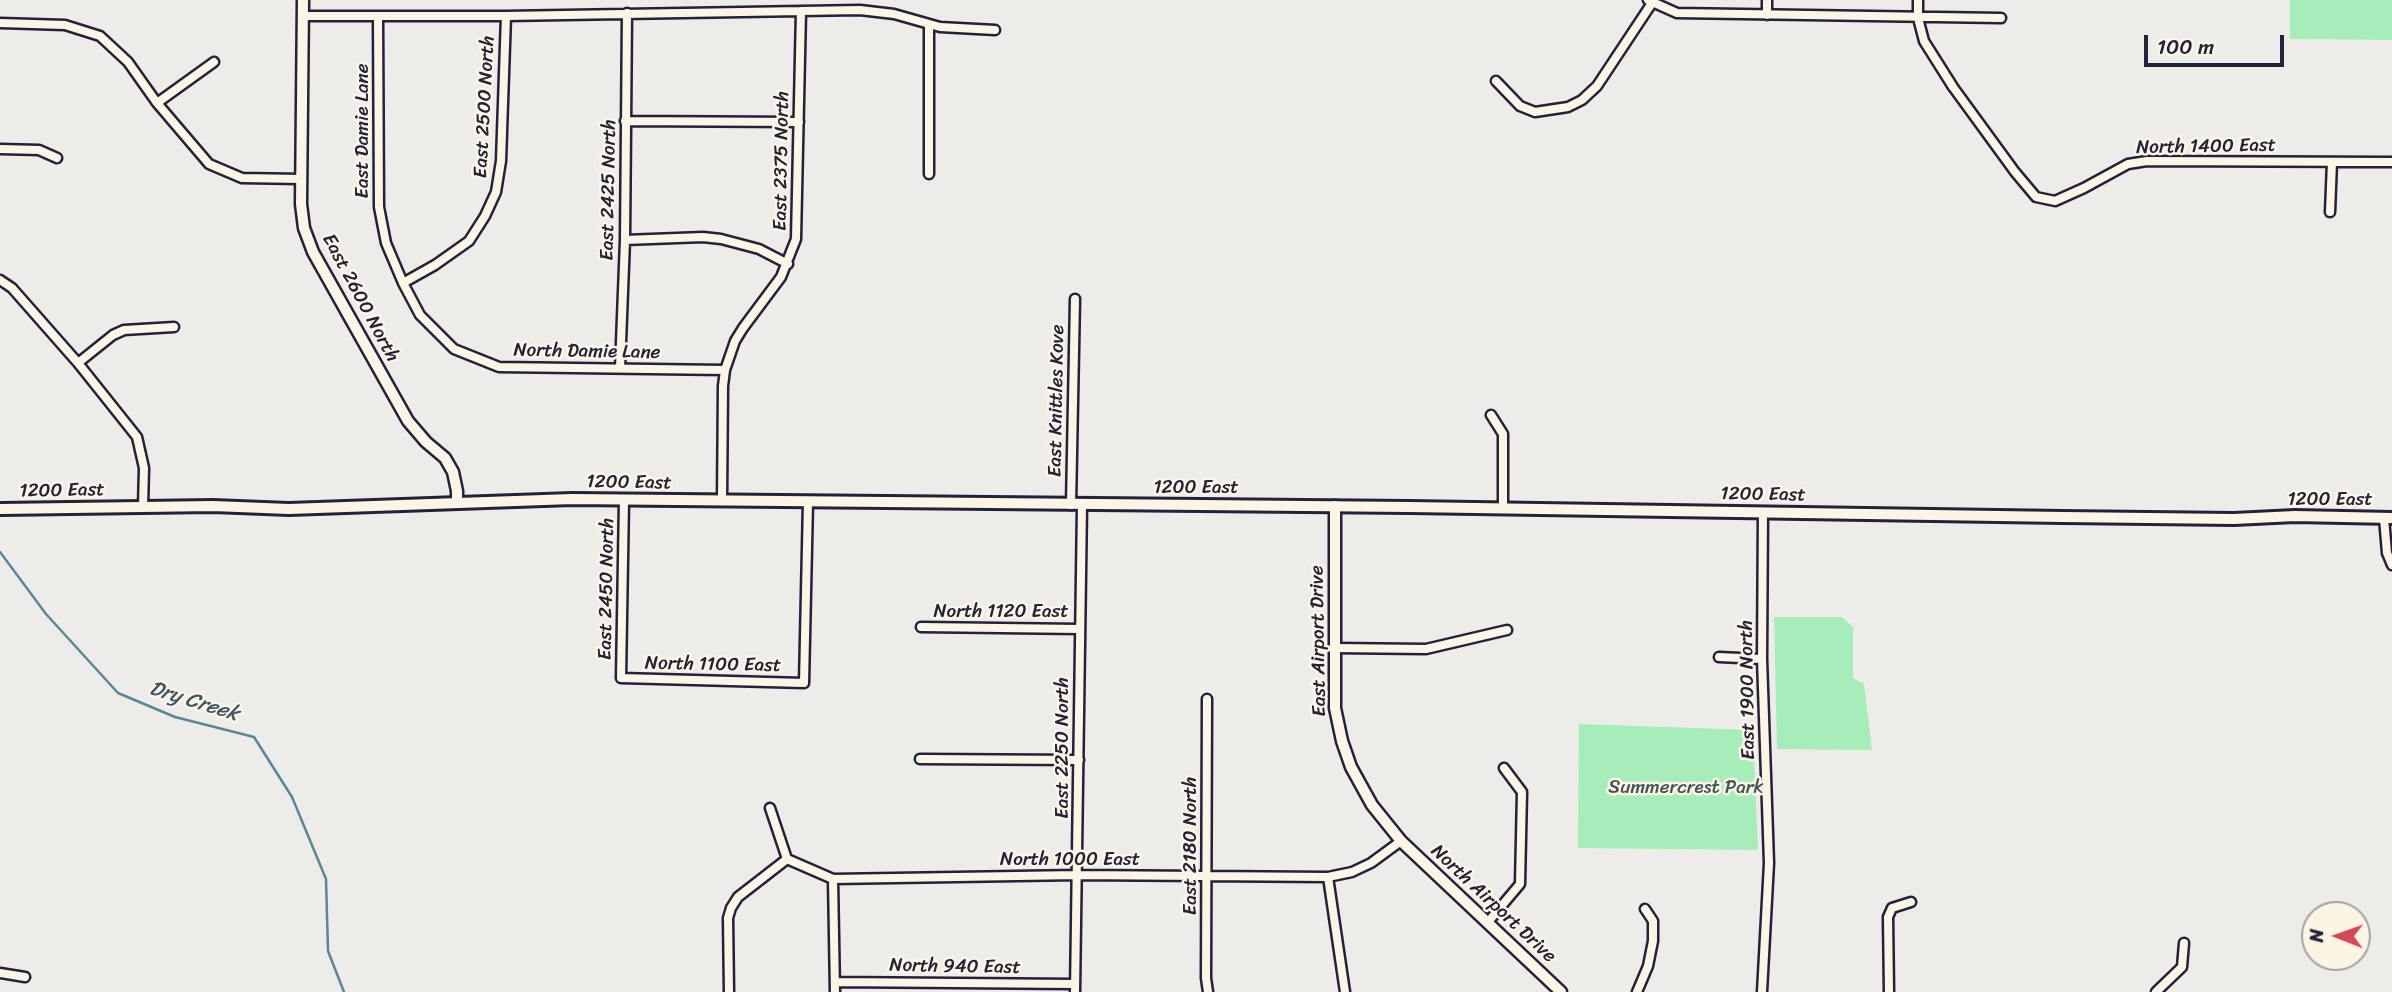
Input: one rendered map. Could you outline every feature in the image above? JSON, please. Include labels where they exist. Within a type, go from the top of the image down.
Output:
[{"type":"main road","name":"1200 East","points":[[0,509],[289,509],[624,500],[1503,508],[2191,519],[2295,516],[2388,518]]},
{"type":"street","name":"East 2600 North","points":[[303,0],[301,204],[304,228],[313,252],[408,421],[426,442],[445,458],[453,472],[457,503]]},
{"type":"street","points":[[1767,0],[1767,15]]},
{"type":"street","points":[[1918,0],[1918,18]]},
{"type":"street","points":[[1496,81],[1520,106],[1535,112],[1568,107],[1582,100],[1597,86],[1650,2],[1677,13],[2001,18]]},
{"type":"street","points":[[303,16],[506,16],[844,10],[880,11],[929,24],[995,30]]},
{"type":"street","name":"East 2375 North","points":[[722,501],[725,370],[735,341],[774,290],[788,264],[796,239],[801,11]]},
{"type":"street","name":"East 2425 North","points":[[620,368],[625,240],[627,13]]},
{"type":"street","name":"East 2500 North","points":[[403,283],[469,241],[496,192],[501,161],[506,16]]},
{"type":"street","name":"East Damie Lane","points":[[378,17],[379,207],[386,243]]},
{"type":"street","name":"North 1400 East","points":[[1918,18],[1924,41],[1953,87],[2036,197],[2055,201],[2128,164],[2147,161],[2392,162]]},
{"type":"street","points":[[0,23],[65,24],[100,36],[128,62],[157,103],[209,164],[242,177],[301,179]]},
{"type":"street","points":[[929,24],[929,174]]},
{"type":"street","points":[[157,103],[214,62]]},
{"type":"street","points":[[625,121],[799,122]]},
{"type":"street","points":[[0,149],[38,150],[57,158]]},
{"type":"street","points":[[2330,212],[2332,162]]},
{"type":"street","points":[[625,240],[703,237],[721,239],[759,249],[788,264]]},
{"type":"street","name":"North Damie Lane","points":[[386,243],[420,315],[454,349],[499,367],[725,370]]},
{"type":"street","points":[[0,280],[12,288],[78,363],[136,437],[144,468],[143,507]]},
{"type":"street","name":"East Knittles Kove","points":[[1075,299],[1077,505]]},
{"type":"street","points":[[78,363],[113,335],[124,330],[174,327]]},
{"type":"street","points":[[1491,415],[1503,434],[1503,508]]},
{"type":"street","name":"East 2450 North","points":[[621,678],[624,500]]},
{"type":"street","name":"North 1100 East","points":[[621,678],[804,682],[808,502]]},
{"type":"street","name":"East 2250 North","points":[[1075,988],[1080,629],[1077,505]]},
{"type":"street","name":"East Airport Drive","points":[[1335,506],[1335,708],[1351,768],[1367,797],[1401,841]]},
{"type":"street","name":"East 1900 North","points":[[1762,992],[1769,863],[1762,659],[1763,512]]},
{"type":"street","points":[[2388,518],[2387,553],[2392,565]]},
{"type":"street","name":"North 1120 East","points":[[921,627],[1080,629]]},
{"type":"street","points":[[1333,648],[1426,649],[1507,631]]},
{"type":"street","points":[[1719,657],[1762,659]]},
{"type":"street","name":"East 2180 North","points":[[1207,699],[1208,992]]},
{"type":"street","points":[[920,759],[1079,760]]},
{"type":"street","points":[[1488,922],[1520,884],[1522,792],[1504,768]]},
{"type":"street","points":[[729,992],[728,918],[731,908],[738,898],[787,859],[770,808]]},
{"type":"street","name":"North 1000 East","points":[[787,859],[833,879],[1078,875],[1328,877],[1352,873],[1401,841]]},
{"type":"street","name":"North Airport Drive","points":[[1401,841],[1561,992]]},
{"type":"street","points":[[1328,877],[1345,992]]},
{"type":"street","points":[[833,879],[835,992]]},
{"type":"street","points":[[1889,992],[1888,917],[1892,908],[1911,902]]},
{"type":"street","points":[[1637,992],[1648,966],[1653,941],[1654,921],[1646,909]]},
{"type":"street","points":[[2157,992],[2182,967],[2184,943]]},
{"type":"street","points":[[0,973],[25,977]]},
{"type":"street","name":"North 940 East","points":[[835,982],[1075,988]]},
{"type":"green space","points":[[2290,0],[2392,0],[2392,40],[2290,39]]},
{"type":"green space","points":[[1774,617],[1842,617],[1853,627],[1853,678],[1864,684],[1872,750],[1777,749]]},
{"type":"green space","name":"Summercrest Park","points":[[1579,724],[1753,730],[1758,850],[1578,848]]},
{"type":"waterway","name":"Dry Creek","points":[[0,552],[46,614],[118,693],[175,717],[254,737],[292,797],[326,879],[328,951],[344,992]]}]
